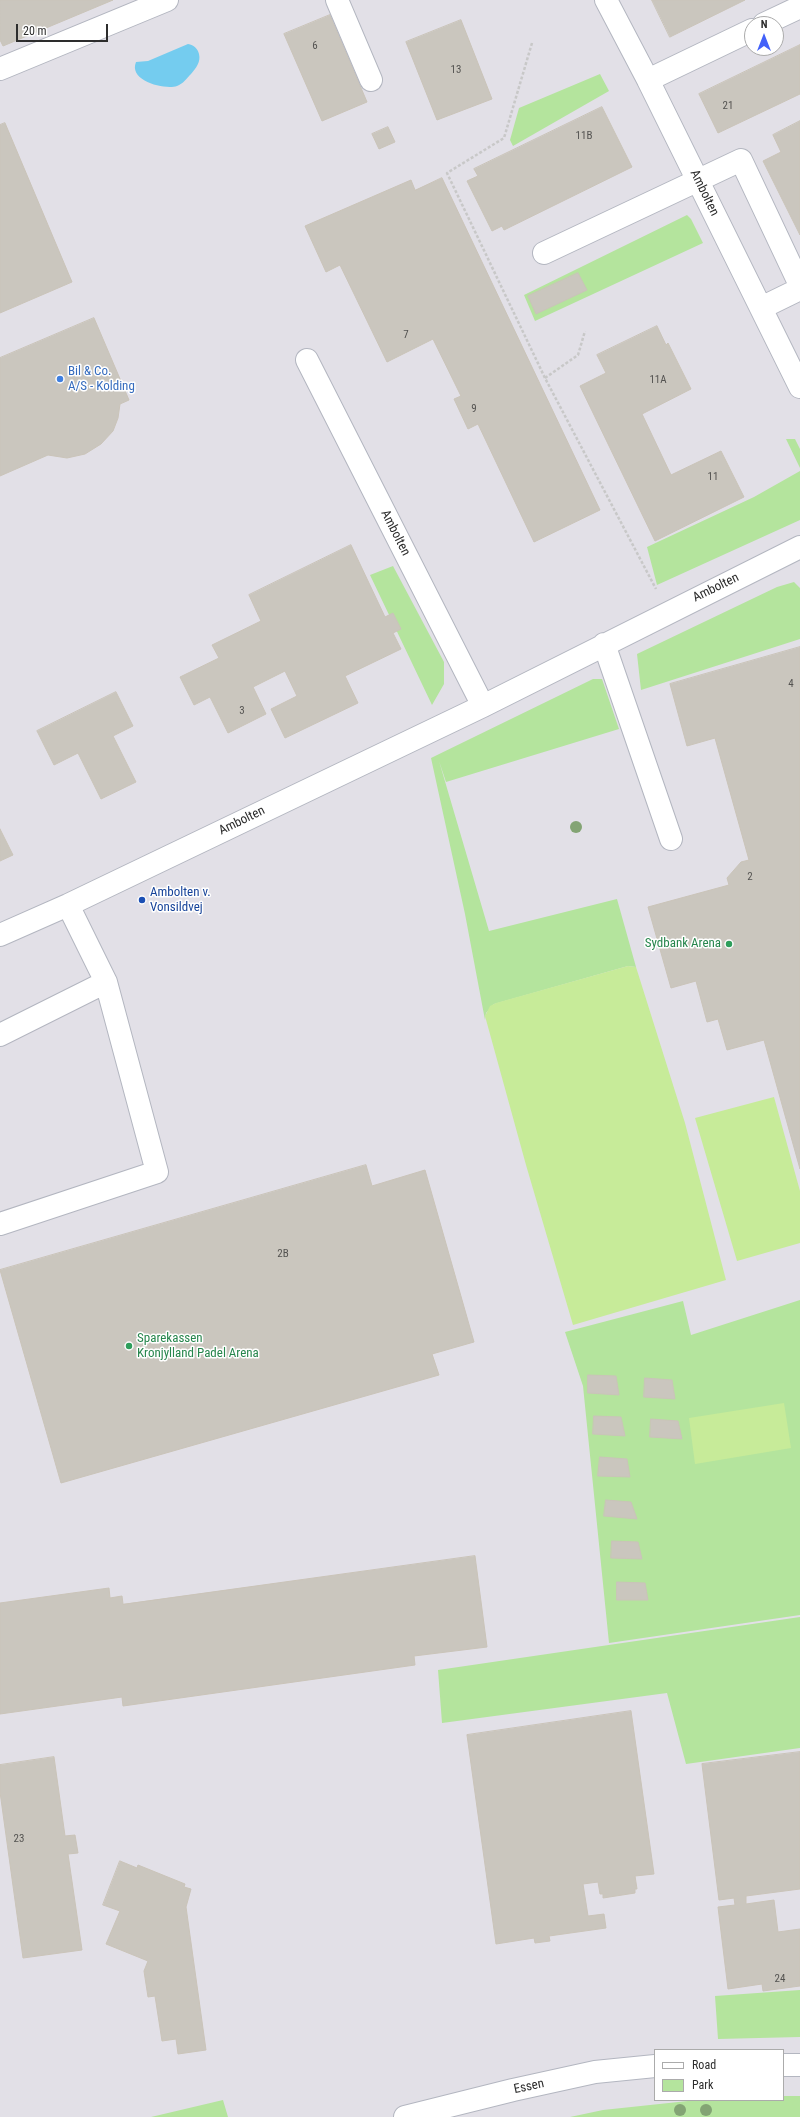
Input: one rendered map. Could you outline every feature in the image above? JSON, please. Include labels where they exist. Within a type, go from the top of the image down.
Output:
[{"type":"street","points":[[0,70],[167,0]]},
{"type":"street","points":[[337,0],[371,80]]},
{"type":"street","name":"Ambolten","points":[[606,0],[648,80],[800,386]]},
{"type":"street","points":[[781,16],[800,7]]},
{"type":"street","points":[[648,80],[744,34]]},
{"type":"street","points":[[544,253],[699,182],[741,160],[800,285]]},
{"type":"street","points":[[761,308],[800,289]]},
{"type":"street","name":"Ambolten","points":[[307,360],[483,706]]},
{"type":"street","name":"Ambolten","points":[[0,935],[68,905],[483,706],[800,547]]},
{"type":"street","points":[[604,644],[671,839]]},
{"type":"street","points":[[0,1224],[157,1172],[106,982],[68,905]]},
{"type":"street","points":[[0,1035],[106,982]]},
{"type":"street","points":[[784,2065],[800,2065]]},
{"type":"street","name":"Essen","points":[[405,2117],[460,2110],[595,2072],[654,2066]]},
{"type":"path","points":[[532,43],[504,138],[447,173],[545,378],[669,612]]},
{"type":"path","points":[[545,378],[578,355],[585,331]]},
{"type":"shaded area","points":[[0,0],[800,0],[800,2117],[0,2117]]},
{"type":"green space","points":[[600,74],[609,91],[513,146],[510,140],[519,108]]},
{"type":"green space","points":[[687,215],[691,219],[703,243],[535,321],[524,295]]},
{"type":"green space","points":[[786,439],[795,439],[800,449],[800,468]]},
{"type":"green space","points":[[800,471],[800,520],[657,585],[647,547],[754,497]]},
{"type":"green space","points":[[393,566],[444,662],[444,684],[432,705],[370,575]]},
{"type":"green space","points":[[794,582],[800,588],[800,639],[641,690],[637,654],[777,587]]},
{"type":"green space","points":[[593,679],[602,679],[619,729],[446,782],[439,761],[489,931],[617,899],[636,967],[628,966],[494,1004],[486,1013],[485,1020],[465,914],[431,758]]},
{"type":"green space","points":[[628,966],[636,967],[685,1123],[726,1280],[573,1325],[526,1165],[485,1016],[490,1006],[496,1003]]},
{"type":"green space","points":[[774,1097],[800,1191],[800,1243],[737,1261],[695,1118]]},
{"type":"green space","points":[[800,1300],[800,1615],[609,1643],[583,1386],[565,1332],[683,1301],[691,1335]]},
{"type":"green space","points":[[784,1403],[791,1448],[695,1464],[689,1418]]},
{"type":"green space","points":[[800,1617],[800,1748],[686,1764],[667,1693],[442,1723],[438,1670]]},
{"type":"green space","points":[[800,1990],[800,2037],[718,2039],[715,1996]]},
{"type":"green space","points":[[784,2096],[800,2096],[800,2117],[570,2117],[603,2110],[688,2101],[784,2101]]},
{"type":"green space","points":[[223,2100],[228,2117],[151,2117]]},
{"type":"water","points":[[188,44],[197,49],[199,54],[198,65],[185,81],[179,85],[164,87],[149,83],[137,74],[135,69],[136,62],[148,61]]},
{"type":"building","points":[[0,0],[113,0],[3,46],[0,40]]},
{"type":"building","points":[[652,0],[745,0],[670,37]]},
{"type":"building","points":[[330,15],[367,102],[322,121],[284,34]]},
{"type":"building","points":[[461,20],[492,99],[437,120],[406,42]]},
{"type":"building","points":[[800,45],[800,94],[718,133],[699,94],[777,56],[784,56],[784,53]]},
{"type":"building","points":[[602,107],[632,167],[504,230],[502,226],[492,231],[467,181],[478,176],[474,169]]},
{"type":"building","points":[[800,121],[800,235],[763,161],[781,152],[773,135]]},
{"type":"building","points":[[5,123],[72,282],[0,313],[0,125]]},
{"type":"building","points":[[388,127],[395,142],[379,149],[372,134]]},
{"type":"building","points":[[442,178],[600,510],[534,542],[478,424],[468,429],[454,399],[461,396],[433,339],[387,362],[340,265],[326,272],[305,226],[411,180],[415,190]]},
{"type":"building","points":[[578,273],[587,290],[536,314],[528,296]]},
{"type":"building","name":"Bil & Co. A/S - Kolding","points":[[94,318],[129,400],[120,404],[118,418],[113,431],[101,444],[85,454],[67,458],[48,455],[0,476],[0,358]]},
{"type":"building","points":[[657,326],[666,345],[668,343],[691,389],[642,414],[671,475],[721,451],[744,497],[655,541],[580,386],[606,373],[597,355]]},
{"type":"building","points":[[351,545],[385,617],[393,613],[401,629],[393,633],[401,649],[345,676],[358,703],[285,738],[271,709],[297,696],[285,671],[253,687],[266,714],[228,733],[210,697],[194,705],[180,677],[219,658],[212,645],[261,621],[249,595]]},
{"type":"building","name":"Sydbank Arena","points":[[800,647],[800,1169],[764,1040],[727,1050],[718,1019],[707,1022],[696,981],[671,988],[648,907],[729,885],[727,878],[741,862],[749,860],[715,738],[687,746],[670,684]]},
{"type":"building","points":[[116,692],[133,726],[113,736],[136,782],[101,799],[78,753],[54,765],[37,731]]},
{"type":"building","points":[[0,829],[13,855],[0,861]]},
{"type":"building","points":[[366,1165],[372,1186],[425,1170],[474,1342],[432,1354],[439,1375],[61,1483],[0,1270]]},
{"type":"building","points":[[588,1375],[616,1376],[619,1395],[588,1393]]},
{"type":"building","points":[[645,1378],[672,1380],[675,1399],[644,1397]]},
{"type":"building","points":[[594,1416],[621,1417],[625,1436],[593,1434]]},
{"type":"building","points":[[651,1419],[678,1421],[682,1439],[650,1437]]},
{"type":"building","points":[[600,1457],[627,1459],[630,1477],[598,1476]]},
{"type":"building","points":[[606,1500],[631,1502],[637,1519],[604,1516]]},
{"type":"building","points":[[612,1541],[638,1542],[642,1559],[611,1558]]},
{"type":"building","points":[[475,1556],[487,1647],[414,1656],[415,1665],[123,1706],[122,1697],[0,1714],[0,1603],[109,1588],[110,1598],[122,1596],[123,1604]]},
{"type":"building","points":[[617,1582],[645,1583],[648,1600],[617,1600]]},
{"type":"building","points":[[631,1711],[654,1874],[635,1876],[637,1889],[635,1889],[635,1893],[603,1898],[603,1894],[600,1894],[598,1882],[583,1884],[588,1916],[604,1914],[606,1928],[549,1936],[550,1941],[535,1943],[534,1938],[496,1944],[467,1735]]},
{"type":"building","points":[[800,1752],[800,1889],[746,1896],[746,1904],[774,1900],[778,1932],[800,1929],[800,1986],[763,1991],[762,1984],[728,1989],[718,1907],[735,1905],[734,1898],[719,1900],[702,1764]]},
{"type":"building","points":[[54,1757],[65,1836],[75,1835],[78,1853],[68,1854],[82,1950],[23,1958],[0,1792],[0,1765]]},
{"type":"building","points":[[120,1861],[137,1868],[138,1865],[185,1884],[184,1887],[191,1889],[186,1907],[206,2050],[178,2054],[176,2039],[162,2041],[155,1996],[148,1997],[144,1971],[148,1961],[106,1944],[120,1911],[103,1905]]},
{"type":"place","name":"Bil & Co. A/S - Kolding","points":[[60,379]]},
{"type":"place","name":"Ambolten v. Vonsildvej","points":[[142,900]]},
{"type":"place","name":"Sydbank Arena","points":[[729,944]]},
{"type":"place","name":"Sparekassen Kronjylland Padel Arena","points":[[129,1346]]}]
